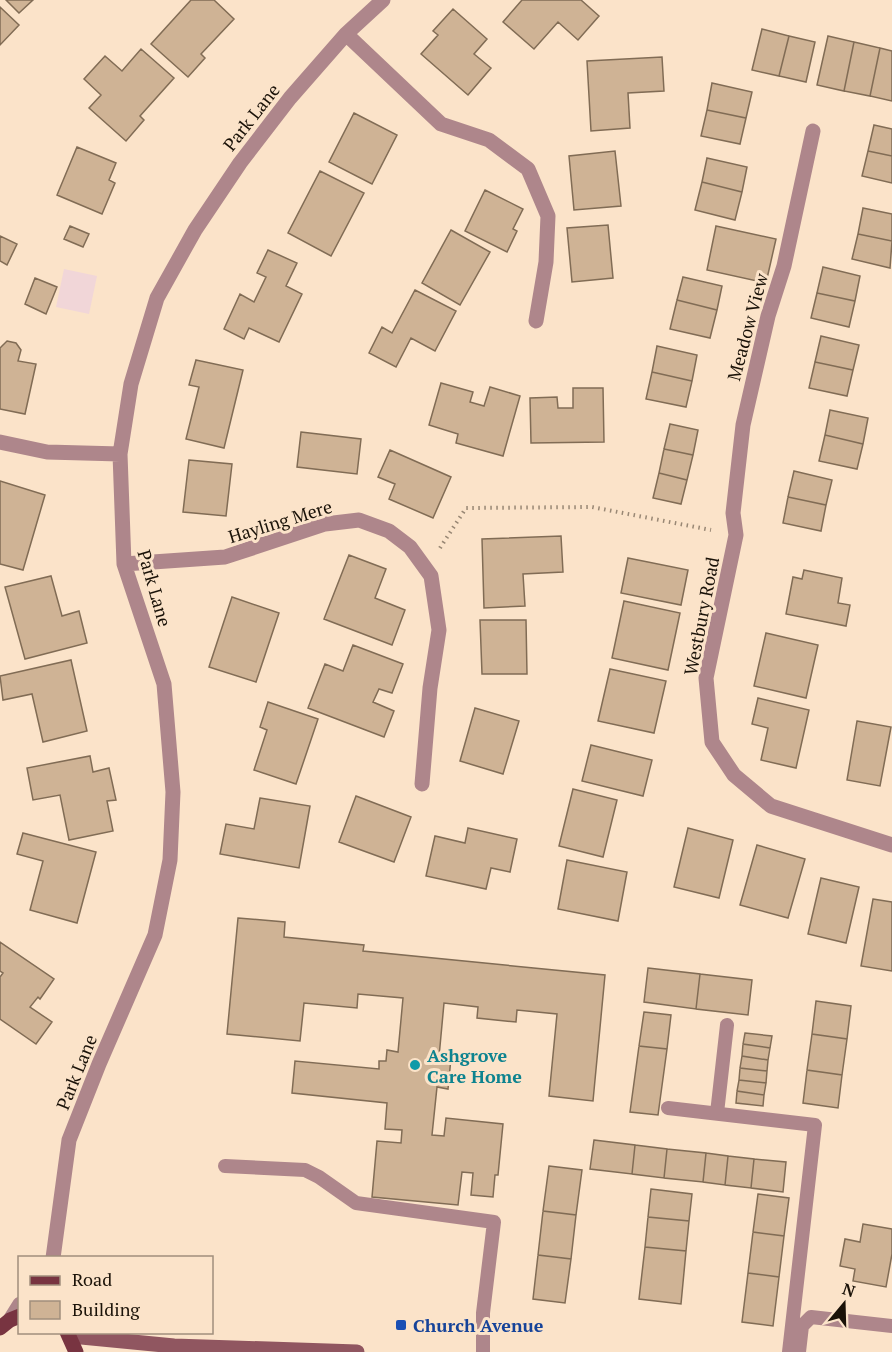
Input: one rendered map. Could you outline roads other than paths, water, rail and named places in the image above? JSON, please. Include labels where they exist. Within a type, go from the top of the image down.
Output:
[{"type":"main road","points":[[69,1334],[76,1352]]},
{"type":"street","name":"Park Lane","points":[[51,1254],[69,1140],[155,935],[170,860],[173,792],[164,684],[124,564],[120,454],[131,384],[157,298],[195,230],[240,163],[290,98],[346,34],[382,0]]},
{"type":"street","points":[[346,34],[441,124],[489,140],[528,169],[548,216],[546,262],[536,321]]},
{"type":"street","name":"Meadow View","points":[[736,535],[733,513],[743,425],[768,316],[784,266],[813,131]]},
{"type":"street","points":[[0,442],[47,452],[120,454]]},
{"type":"street","name":"Hayling Mere","points":[[124,564],[225,557],[325,524],[359,520],[389,531],[410,547],[431,576],[439,630],[430,688],[422,784]]},
{"type":"street","name":"Westbury Road","points":[[736,535],[706,678],[712,742],[734,775],[771,806],[892,845]]},
{"type":"street","points":[[10,1321],[18,1307]]},
{"type":"street","points":[[69,1334],[174,1346],[357,1352]]},
{"type":"street","points":[[152,1352],[174,1346]]},
{"type":"lane","points":[[717,1113],[727,1025]]},
{"type":"lane","points":[[668,1107],[815,1125],[789,1352]]},
{"type":"lane","points":[[225,1166],[305,1170],[357,1203],[494,1222],[483,1313],[483,1352]]},
{"type":"lane","points":[[799,1352],[802,1326],[812,1317],[892,1326]]},
{"type":"place","name":"Ashgrove Care Home","points":[[415,1065]]},
{"type":"place","name":"Church Avenue","points":[[401,1325]]}]
